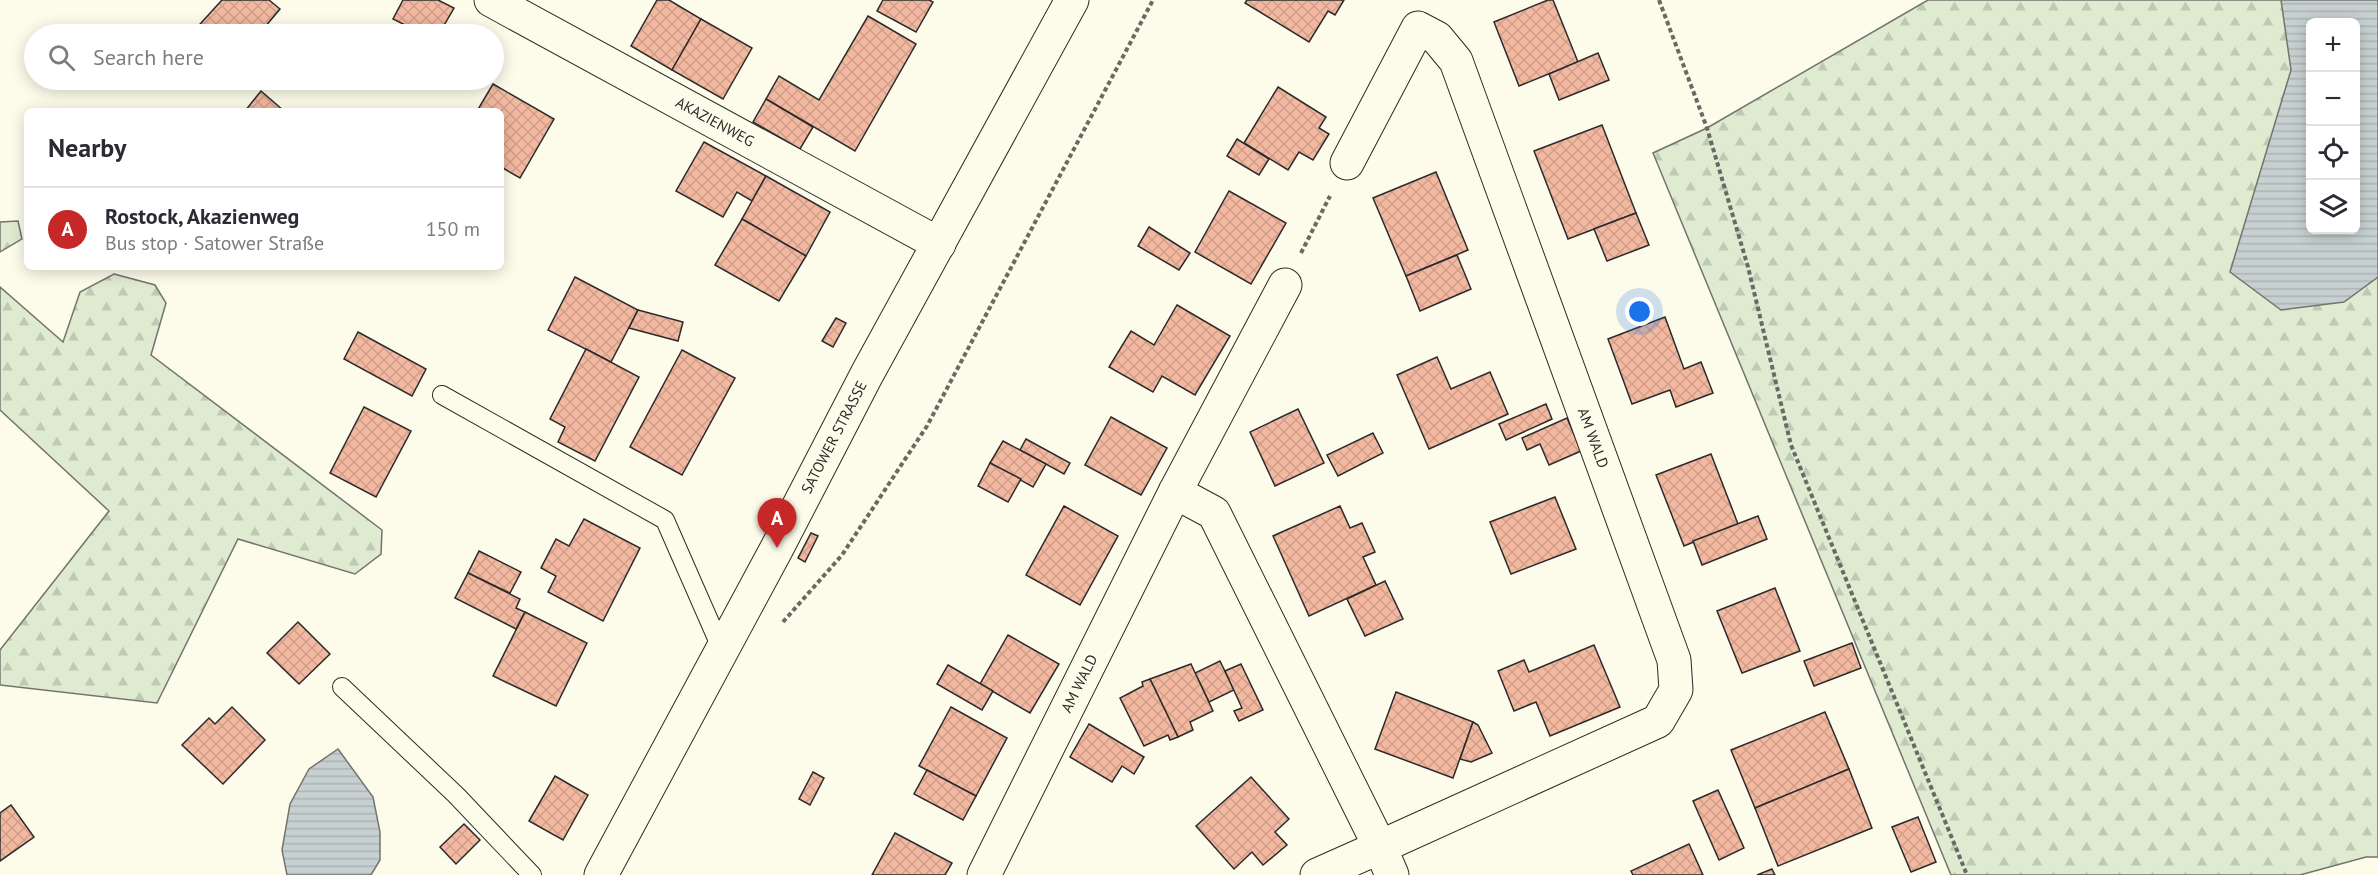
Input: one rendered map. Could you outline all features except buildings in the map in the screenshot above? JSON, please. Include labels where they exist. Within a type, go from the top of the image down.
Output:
[{"type":"street","name":"AKAZIENWEG","points":[[491,0],[939,244]]},
{"type":"street","name":"SATOWER STRASSE","points":[[601,875],[867,374],[1072,0]]},
{"type":"street","name":"AM WALD","points":[[1317,875],[1386,861],[1658,721],[1676,690],[1674,660],[1456,61],[1437,38],[1418,28],[1347,163]]},
{"type":"street","name":"AM WALD","points":[[984,875],[1175,492],[1285,285]]},
{"type":"street","points":[[1175,492],[1214,513],[1386,861]]},
{"type":"lane","points":[[442,395],[665,520],[722,650]]},
{"type":"lane","points":[[342,687],[456,795],[532,875]]},
{"type":"path","points":[[776,629],[842,555],[927,426],[1153,0]]},
{"type":"path","points":[[1659,0],[1707,128],[1748,267],[1791,445],[1967,875]]},
{"type":"path","points":[[1285,285],[1347,163]]},
{"type":"green space","points":[[1928,0],[2378,0],[2378,857],[2366,857],[2300,875],[1951,875],[1653,153],[1707,128]]},
{"type":"green space","points":[[18,221],[22,239],[0,252],[0,222]]},
{"type":"green space","points":[[114,274],[155,285],[166,303],[151,355],[382,530],[381,554],[355,574],[238,539],[157,703],[0,685],[0,650],[109,511],[0,410],[0,287],[63,342],[80,292]]},
{"type":"shaded area","points":[[2281,0],[2378,0],[2378,277],[2344,302],[2281,310],[2230,272],[2291,70]]},
{"type":"shaded area","points":[[338,749],[373,797],[380,832],[380,860],[371,875],[287,875],[282,850],[290,804],[309,769]]},
{"type":"place","name":"Rostock, Akazienweg","points":[[777,548]]}]
